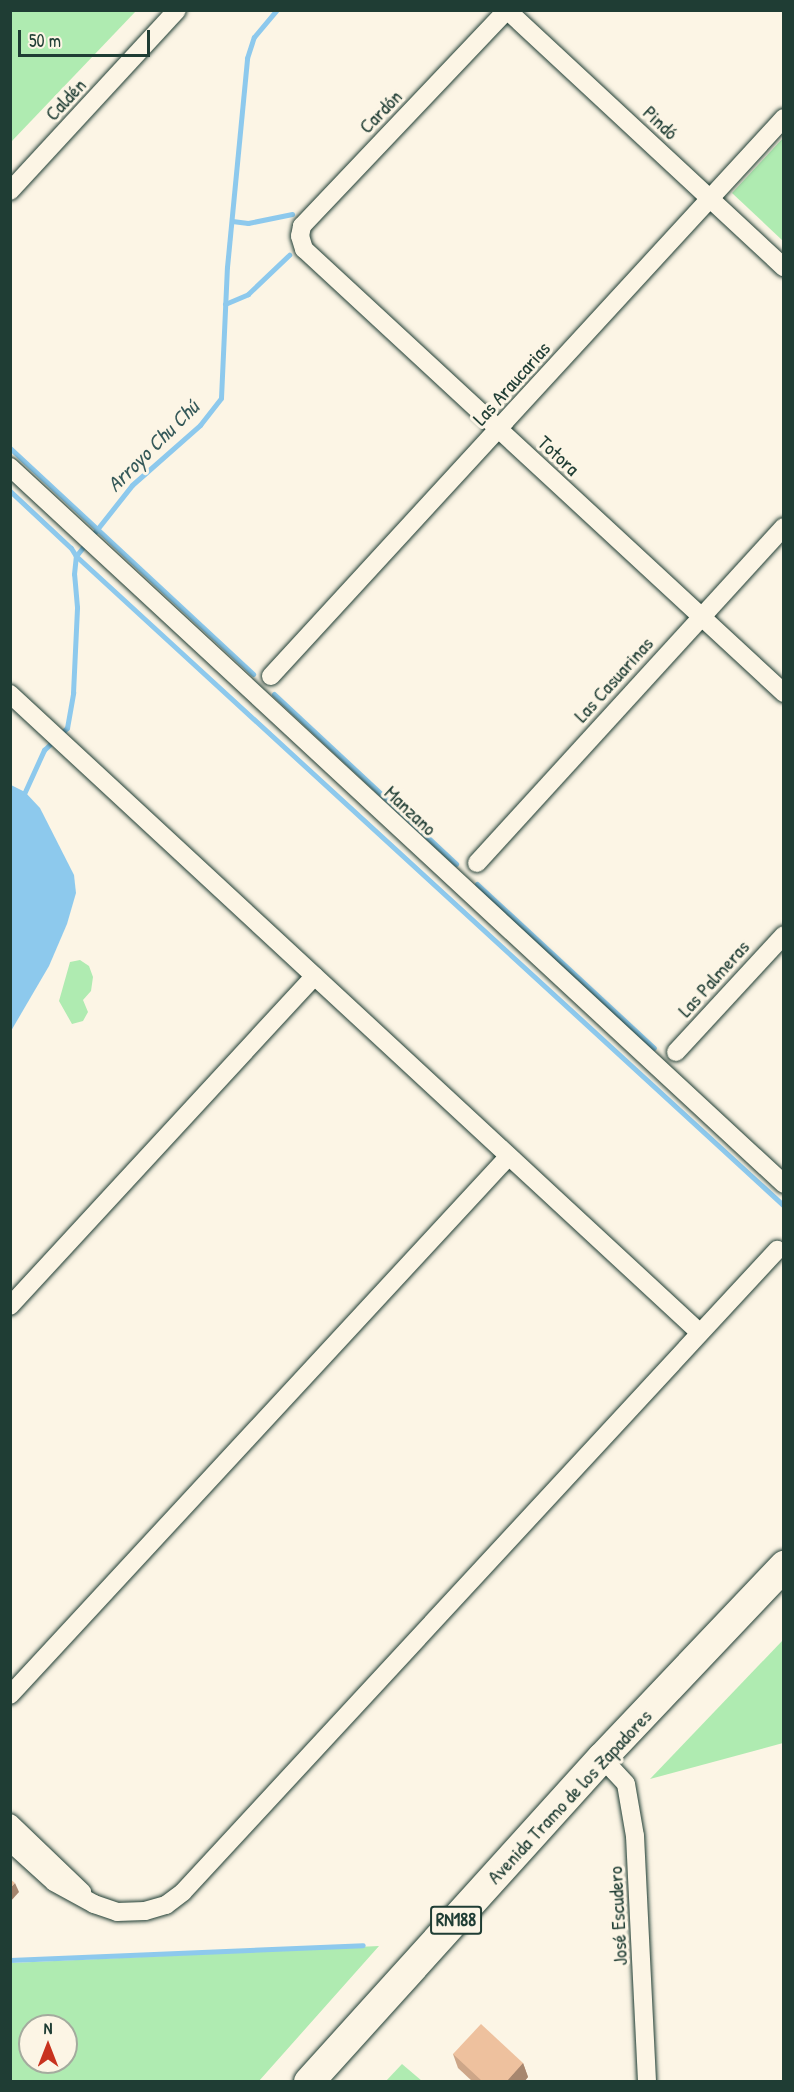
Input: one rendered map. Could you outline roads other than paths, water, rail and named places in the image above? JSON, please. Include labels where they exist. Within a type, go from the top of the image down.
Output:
[{"type":"highway","name":"Avenida Tramo de los Zapadores","points":[[309,2082],[602,1758],[783,1566]]},
{"type":"street","name":"Caldén","points":[[10,191],[177,10]]},
{"type":"street","name":"Pindó","points":[[507,11],[783,267]]},
{"type":"street","name":"Cardón","points":[[304,249],[300,236],[302,226],[507,11]]},
{"type":"street","name":"Las Araucarias","points":[[271,676],[783,118]]},
{"type":"street","name":"Totora","points":[[304,249],[783,693]]},
{"type":"street","name":"Manzano","points":[[10,467],[783,1184]]},
{"type":"street","name":"Las Casuarinas","points":[[477,863],[783,527]]},
{"type":"street","points":[[10,694],[700,1333]]},
{"type":"street","name":"Las Palmeras","points":[[676,1052],[783,935]]},
{"type":"street","points":[[10,1306],[315,976]]},
{"type":"street","points":[[10,1695],[508,1157]]},
{"type":"street","points":[[10,1842],[54,1882],[94,1904],[117,1912],[146,1911],[166,1905],[183,1892],[777,1250]]},
{"type":"street","name":"José Escudero","points":[[602,1758],[626,1784],[635,1836],[647,2082]]},
{"type":"street","points":[[10,1823],[94,1904]]},
{"type":"water","points":[[11,785],[25,792],[40,808],[74,875],[76,893],[67,924],[49,966],[11,1031]]},
{"type":"waterway","name":"Arroyo Chu Chú","points":[[23,796],[44,750],[67,728],[73,693],[77,607],[74,574],[76,556],[132,485],[200,425],[221,398],[227,267],[247,58],[254,37],[277,10]]},
{"type":"waterway","points":[[232,221],[248,223],[292,214]]},
{"type":"waterway","points":[[225,304],[248,294],[289,255]]},
{"type":"waterway","points":[[10,448],[253,674]]},
{"type":"waterway","points":[[10,491],[71,548],[76,556],[784,1206]]},
{"type":"waterway","points":[[274,694],[456,864]]},
{"type":"waterway","points":[[477,884],[654,1048]]},
{"type":"waterway","points":[[10,1960],[363,1945]]}]
